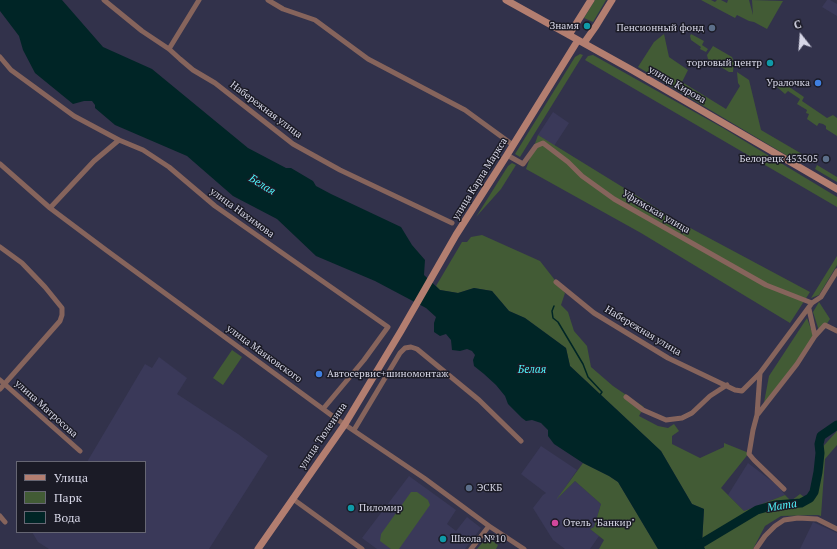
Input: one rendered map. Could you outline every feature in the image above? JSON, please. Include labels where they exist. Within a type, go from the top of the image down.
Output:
[{"type":"main road","name":"улица Кирова","points":[[506,0],[581,41],[837,189]]},
{"type":"main road","points":[[570,35],[591,0]]},
{"type":"main road","name":"улица Карла Маркса","points":[[401,331],[456,235],[513,145],[581,41],[596,26],[612,0]]},
{"type":"main road","name":"улица Тюленина","points":[[258,549],[293,499],[309,473],[345,424],[401,331]]},
{"type":"street","name":"Набережная улица","points":[[104,0],[142,31],[169,49],[193,70],[215,83],[294,144],[340,170],[452,223]]},
{"type":"street","points":[[169,49],[199,0]]},
{"type":"street","points":[[268,0],[283,9],[315,20],[368,59],[465,110],[513,145]]},
{"type":"street","name":"улица Нахимова","points":[[0,57],[11,70],[74,116],[119,140],[143,150],[169,167],[215,206],[388,327],[364,360],[323,409]]},
{"type":"street","points":[[50,208],[94,161],[119,140]]},
{"type":"street","name":"Уфимская улица","points":[[507,155],[523,164],[536,146],[543,143],[568,162],[582,176],[614,199],[766,285],[812,303]]},
{"type":"street","name":"улица Маяковского","points":[[0,164],[50,208],[106,250],[323,409],[524,549]]},
{"type":"street","points":[[0,247],[22,263],[45,287],[62,308],[60,321],[2,382],[0,389]]},
{"type":"street","points":[[784,489],[749,454],[757,415],[760,373],[812,303],[821,297],[837,270]]},
{"type":"street","name":"Набережная улица","points":[[556,282],[594,313],[661,354],[735,390],[742,390],[760,373]]},
{"type":"street","points":[[809,309],[815,336]]},
{"type":"street","points":[[757,415],[797,364],[815,336],[825,325],[837,331]]},
{"type":"street","points":[[354,430],[400,353],[405,348],[411,347],[417,349],[479,400],[521,441]]},
{"type":"street","name":"улица Матросова","points":[[2,382],[80,451]]},
{"type":"street","points":[[626,397],[643,410],[666,420],[682,418],[692,413],[710,396],[727,385]]},
{"type":"street","points":[[293,499],[362,549]]},
{"type":"street","points":[[0,516],[5,522]]},
{"type":"street","points":[[756,549],[770,531],[784,520],[798,518],[818,519],[837,529]]},
{"type":"street","points":[[471,549],[489,526]]},
{"type":"shaded area","points":[[827,0],[837,4],[837,16],[822,7]]},
{"type":"shaded area","points":[[553,112],[569,123],[554,146],[538,135]]},
{"type":"shaded area","points":[[159,357],[187,378],[177,394],[238,434],[268,456],[209,549],[49,549],[38,542],[33,533],[146,533],[146,461],[88,461],[145,364],[152,368]]},
{"type":"shaded area","points":[[541,446],[577,470],[558,498],[575,481],[601,504],[594,527],[590,529],[599,536],[590,549],[565,549],[553,540],[533,508],[546,493],[521,474]]},
{"type":"shaded area","points":[[748,463],[777,485],[785,495],[744,511],[728,495]]},
{"type":"shaded area","points":[[409,476],[456,510],[447,524],[456,531],[467,517],[481,528],[465,549],[377,549],[362,538]]},
{"type":"shaded area","points":[[813,522],[837,533],[837,549],[800,549]]},
{"type":"green space","points":[[595,0],[606,0],[593,22],[584,18]]},
{"type":"green space","points":[[701,0],[711,0],[715,2],[717,0],[721,0],[727,3],[728,0],[749,0],[753,15],[752,0],[783,1],[767,29],[737,15],[735,18]]},
{"type":"green space","points":[[664,34],[669,57],[688,70],[682,82],[726,109],[740,86],[738,83],[737,72],[749,80],[761,130],[802,154],[796,161],[638,67],[654,42]]},
{"type":"green space","points":[[691,34],[704,41],[702,45],[708,49],[706,52],[700,49],[701,47],[691,40]]},
{"type":"green space","points":[[713,46],[732,57],[734,62],[733,72],[729,72],[708,59],[707,55]]},
{"type":"green space","points":[[580,54],[583,55],[520,157],[515,154],[575,57]]},
{"type":"green space","points":[[593,55],[723,128],[837,197],[837,207],[585,60],[588,56]]},
{"type":"green space","points":[[777,80],[804,97],[802,101],[827,118],[833,115],[837,118],[837,136],[826,129],[826,126],[823,124],[819,123],[817,126],[807,119],[809,114],[806,113],[807,110],[797,104],[800,99],[788,91],[785,94],[777,87],[775,82]]},
{"type":"green space","points":[[538,135],[681,223],[810,292],[790,323],[641,233],[526,169]]},
{"type":"green space","points":[[512,163],[516,165],[501,189],[476,217],[508,166]]},
{"type":"green space","points":[[817,165],[837,177],[837,182],[815,169]]},
{"type":"green space","points":[[482,235],[540,261],[565,293],[561,305],[568,312],[574,331],[587,346],[591,367],[613,386],[644,407],[639,416],[658,426],[668,428],[674,424],[679,431],[672,436],[672,444],[700,458],[724,447],[724,443],[749,453],[721,488],[744,511],[785,495],[791,501],[800,494],[807,499],[812,493],[818,452],[837,431],[837,445],[825,459],[821,516],[781,516],[765,526],[753,549],[705,549],[702,543],[704,509],[692,504],[661,451],[570,366],[566,348],[525,318],[509,311],[492,291],[474,288],[458,293],[440,290],[436,286],[462,242],[467,242],[471,237]]},
{"type":"green space","points":[[837,256],[837,265],[819,295],[811,298]]},
{"type":"green space","points":[[819,302],[830,319],[820,334],[813,312]]},
{"type":"green space","points":[[807,318],[815,340],[763,408],[769,376]]},
{"type":"green space","points":[[232,350],[242,357],[223,385],[213,378]]},
{"type":"green space","points":[[583,463],[618,482],[658,549],[599,549],[604,540],[590,529],[594,527],[601,504],[575,481],[556,500]]},
{"type":"green space","points":[[411,492],[417,492],[428,500],[430,505],[399,549],[391,549],[380,541],[381,534]]},
{"type":"green space","points":[[487,537],[498,545],[496,549],[477,549]]},
{"type":"water","name":"Белая","points":[[0,0],[62,0],[103,47],[152,69],[248,148],[286,168],[291,168],[313,181],[316,186],[331,194],[401,227],[412,245],[425,260],[424,275],[440,290],[458,293],[474,288],[492,291],[509,311],[525,318],[566,348],[570,366],[661,451],[692,504],[704,509],[702,543],[705,549],[658,549],[618,482],[583,463],[554,444],[548,436],[548,430],[541,423],[532,420],[526,421],[522,418],[508,404],[505,396],[496,385],[474,366],[473,360],[475,355],[472,351],[467,349],[460,351],[452,350],[451,340],[446,334],[440,336],[434,332],[436,317],[426,308],[375,281],[316,256],[277,219],[233,196],[187,156],[115,125],[95,108],[92,101],[84,101],[73,104],[35,73],[23,50],[19,36],[0,11]]},
{"type":"waterway","points":[[554,306],[552,311],[553,318],[558,322],[583,364],[588,377],[602,392],[600,395]]},
{"type":"waterway","name":"Мата","points":[[690,546],[702,543],[757,510],[775,505],[801,503],[810,498],[814,492],[818,472],[820,453],[819,444],[821,436],[837,425]]},
{"type":"place","name":"Знамя","points":[[587,26]]},
{"type":"place","name":"Пенсионный фонд","points":[[712,28]]},
{"type":"place","name":"торговый центр","points":[[770,63]]},
{"type":"place","name":"Уралочка","points":[[818,83]]},
{"type":"place","name":"Белорецк 453505","points":[[826,159]]},
{"type":"place","name":"Автосервис+шиномонтаж","points":[[319,374]]},
{"type":"place","name":"ЭСКБ","points":[[469,488]]},
{"type":"place","name":"Пиломир","points":[[351,508]]},
{"type":"place","name":"Отель \"Банкир\"","points":[[555,523]]},
{"type":"place","name":"Школа №10","points":[[443,539]]}]
